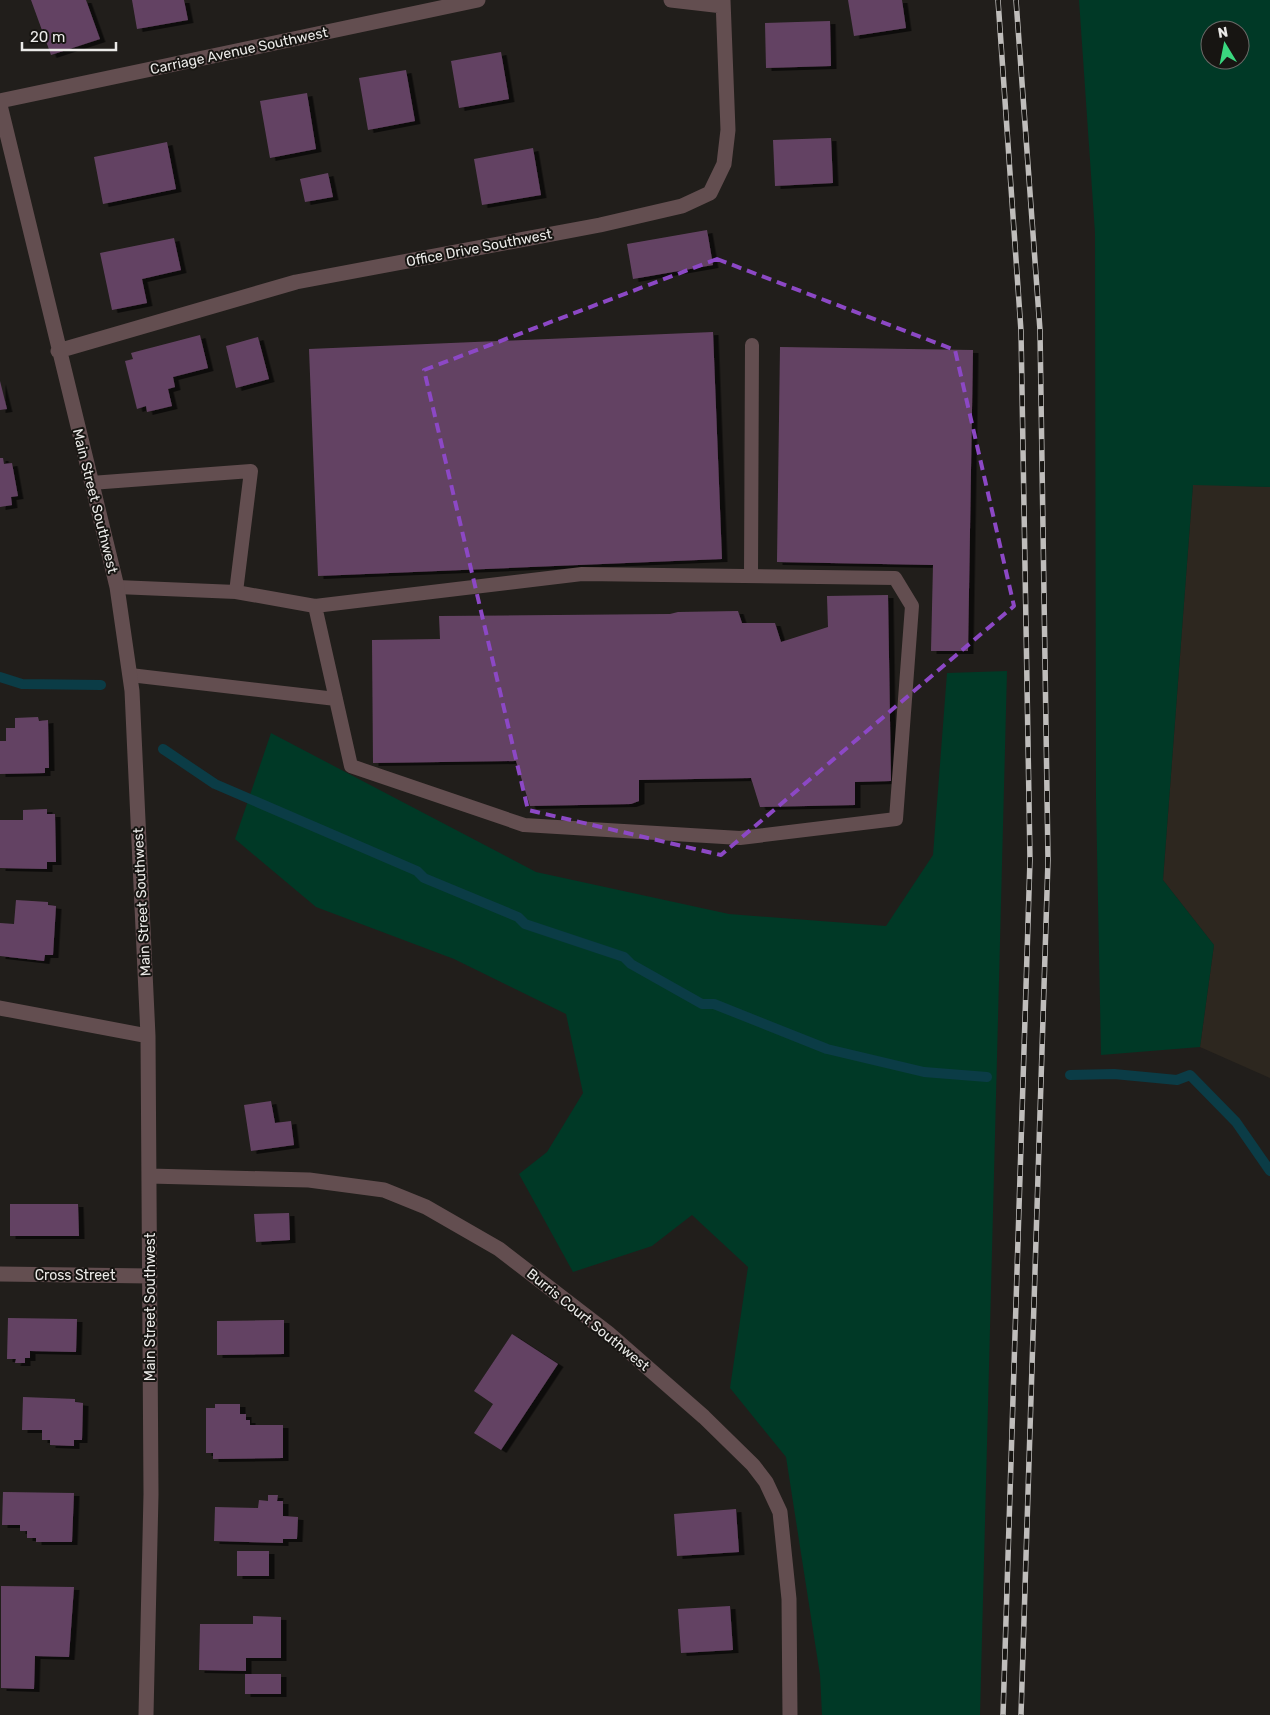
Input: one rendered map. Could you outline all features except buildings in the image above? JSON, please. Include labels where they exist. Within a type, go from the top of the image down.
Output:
[{"type":"street","name":"Carriage Avenue Southwest","points":[[0,103],[478,0]]},
{"type":"street","points":[[671,0],[723,3]]},
{"type":"street","name":"Office Drive Southwest","points":[[58,351],[296,282],[600,225],[682,206],[710,193],[724,164],[728,130],[723,3]]},
{"type":"street","name":"Main Street Southwest","points":[[0,103],[58,351],[117,588],[130,675],[148,1036],[151,1494],[146,1715]]},
{"type":"street","points":[[0,1008],[148,1036]]},
{"type":"street","name":"Burris Court Southwest","points":[[149,1176],[309,1180],[384,1190],[426,1207],[499,1249],[608,1333],[704,1416],[753,1465],[766,1482],[780,1512],[789,1599],[790,1715]]},
{"type":"street","name":"Cross Street","points":[[0,1274],[150,1276]]},
{"type":"lane","points":[[751,576],[752,345]]},
{"type":"lane","points":[[91,483],[251,471],[236,592]]},
{"type":"lane","points":[[117,588],[236,592],[315,606],[582,574],[895,578],[912,606],[896,819],[740,838],[524,825],[351,766],[315,606]]},
{"type":"lane","points":[[130,675],[336,700]]},
{"type":"highlighted area","points":[[717,259],[955,350],[1014,606],[721,855],[528,810],[424,370]]},
{"type":"shaded area","points":[[1193,484],[1270,487],[1270,1078],[1200,1047],[1214,945],[1163,880]]},
{"type":"green space","points":[[1079,0],[1270,0],[1270,487],[1193,485],[1163,880],[1214,945],[1200,1047],[1101,1055],[1096,799],[1095,233]]},
{"type":"green space","points":[[1007,671],[980,1715],[822,1715],[820,1675],[786,1457],[730,1388],[748,1267],[692,1215],[652,1246],[573,1272],[519,1174],[547,1152],[583,1093],[566,1014],[454,959],[316,907],[235,839],[271,733],[536,872],[729,914],[886,926],[933,855],[947,673]]},
{"type":"waterway","points":[[0,677],[22,684],[101,685]]},
{"type":"waterway","points":[[163,749],[215,784],[417,871],[424,878],[518,917],[525,924],[624,957],[631,964],[702,1004],[714,1004],[827,1049],[924,1072],[987,1077]]},
{"type":"waterway","points":[[1070,1075],[1114,1074],[1177,1080],[1190,1075],[1236,1122],[1270,1171]]},
{"type":"railway","points":[[998,0],[1021,331],[1030,860],[1003,1715]]},
{"type":"railway","points":[[1016,0],[1040,330],[1048,860],[1021,1715]]}]
